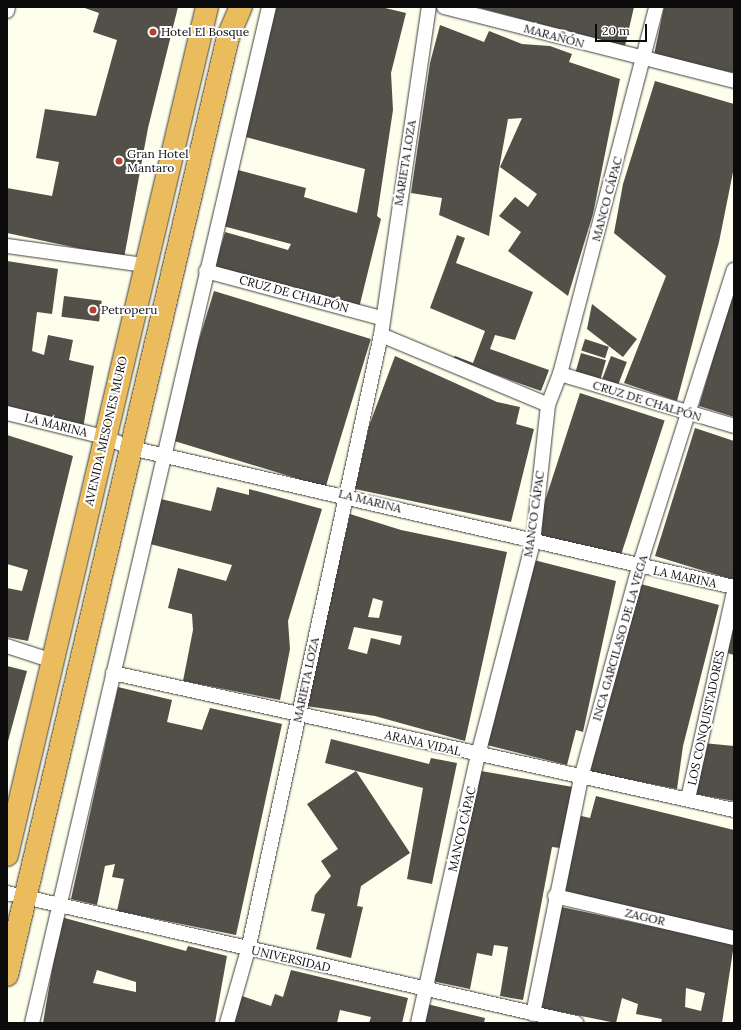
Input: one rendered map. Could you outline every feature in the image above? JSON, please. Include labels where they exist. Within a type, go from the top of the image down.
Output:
[{"type":"highway","name":"AVENIDA MESONES MURO","points":[[7,855],[54,661],[144,265],[207,7]]},
{"type":"highway","points":[[7,975],[16,896],[131,448],[228,37],[241,7]]},
{"type":"street","points":[[7,11],[8,7]]},
{"type":"street","points":[[32,1023],[162,454],[269,7]]},
{"type":"street","name":"MARIETA LOZA","points":[[227,1023],[248,950],[381,335],[382,318],[429,7]]},
{"type":"street","name":"MARAÑÓN","points":[[444,7],[734,81]]},
{"type":"street","name":"MANCO CÁPAC","points":[[418,1023],[478,755],[532,543],[548,405],[560,374],[645,59],[656,7]]},
{"type":"street","points":[[7,246],[144,265]]},
{"type":"street","name":"INCA GARCILASO DE LA VEGA","points":[[540,1018],[555,896],[582,774],[639,567],[690,414],[734,270]]},
{"type":"street","name":"CRUZ DE CHALPÓN","points":[[206,271],[382,318]]},
{"type":"street","points":[[381,335],[548,405]]},
{"type":"street","name":"CRUZ DE CHALPÓN","points":[[560,374],[734,426]]},
{"type":"street","name":"LA MARINA","points":[[7,413],[104,437],[131,448],[346,495],[532,543],[734,587]]},
{"type":"street","name":"LOS CONQUISTADORES","points":[[688,799],[734,591]]},
{"type":"street","points":[[7,646],[54,661]]},
{"type":"street","name":"ARANA VIDAL","points":[[113,673],[478,755],[582,774],[734,810]]},
{"type":"street","name":"UNIVERSIDAD","points":[[16,896],[426,990],[540,1018],[576,1023]]},
{"type":"street","name":"ZAGOR","points":[[555,896],[734,938]]},
{"type":"building","points":[[82,7],[178,7],[148,128],[124,258],[7,233],[7,188],[52,196],[59,162],[36,158],[45,109],[96,116],[117,40],[93,32],[99,13]]},
{"type":"building","points":[[275,7],[381,7],[406,13],[391,73],[393,110],[377,216],[381,219],[359,308],[215,267],[225,232],[288,250],[291,244],[223,226],[238,170],[306,188],[304,197],[357,213],[365,169],[242,136]]},
{"type":"building","points":[[476,7],[634,7],[625,46]]},
{"type":"building","points":[[664,7],[734,7],[734,73],[654,55]]},
{"type":"building","points":[[440,25],[484,42],[489,31],[522,44],[550,46],[572,54],[569,62],[620,79],[593,214],[568,296],[508,251],[521,232],[499,216],[515,197],[528,207],[537,194],[500,167],[522,118],[508,119],[499,169],[489,236],[439,215],[442,198],[411,193],[430,63]]},
{"type":"building","points":[[655,81],[734,104],[734,167],[719,242],[677,401],[624,383],[666,276],[614,233],[623,184]]},
{"type":"building","points":[[457,235],[465,238],[456,263],[533,292],[515,340],[495,335],[490,349],[549,370],[541,391],[452,359],[455,356],[473,363],[485,331],[430,308]]},
{"type":"building","points":[[7,261],[58,269],[52,314],[37,312],[32,351],[44,355],[48,335],[73,340],[69,360],[94,366],[83,428],[7,409]]},
{"type":"building","points":[[734,288],[734,417],[699,406]]},
{"type":"building","points":[[214,291],[371,339],[326,487],[169,439]]},
{"type":"building","points":[[64,296],[102,301],[99,321],[61,317]]},
{"type":"building","points":[[592,304],[637,339],[623,357],[587,329]]},
{"type":"building","points":[[585,339],[609,347],[605,358],[581,350]]},
{"type":"building","points":[[581,353],[606,360],[600,380],[575,373]]},
{"type":"building","points":[[395,356],[497,402],[520,407],[516,424],[534,429],[511,522],[355,489],[369,426]]},
{"type":"building","points":[[611,356],[627,362],[618,384],[602,378]]},
{"type":"building","points":[[580,393],[665,421],[618,565],[533,538]]},
{"type":"building","points":[[695,428],[734,441],[734,580],[655,556]]},
{"type":"building","points":[[7,435],[73,456],[28,641],[7,637],[7,588],[22,591],[28,570],[7,564]]},
{"type":"building","points":[[217,487],[249,495],[249,489],[322,509],[288,621],[290,649],[280,700],[183,681],[193,630],[192,614],[168,608],[178,568],[226,581],[232,565],[150,544],[161,499],[211,511]]},
{"type":"building","points":[[350,514],[401,530],[507,552],[465,741],[375,716],[306,706]],"holes":[[[373,598],[383,601],[379,618],[368,617]],[[354,627],[402,636],[400,645],[371,638],[367,654],[348,649]]]},
{"type":"building","points":[[534,560],[616,581],[583,732],[576,730],[567,765],[487,745]]},
{"type":"building","points":[[637,583],[719,605],[683,746],[677,789],[590,772]]},
{"type":"building","points":[[734,615],[734,655],[724,652]]},
{"type":"building","points":[[7,666],[27,671],[7,745]]},
{"type":"building","points":[[118,687],[172,700],[167,722],[202,730],[210,708],[282,724],[236,935],[117,911],[124,879],[112,877],[115,864],[105,866],[97,905],[71,899]]},
{"type":"building","points":[[331,739],[429,764],[431,758],[457,763],[432,884],[407,879],[423,788],[325,763]]},
{"type":"building","points":[[703,743],[734,746],[734,801],[695,794]]},
{"type":"building","points":[[356,771],[410,853],[361,886],[357,906],[363,907],[351,958],[316,949],[325,914],[311,911],[315,895],[331,876],[321,861],[338,849],[307,804]]},
{"type":"building","points":[[481,771],[573,787],[560,848],[552,847],[523,1000],[500,996],[508,947],[494,945],[492,956],[477,953],[470,989],[432,981]]},
{"type":"building","points":[[596,796],[734,830],[734,931],[559,894],[577,815],[590,818]]},
{"type":"building","points":[[557,906],[734,944],[722,1023],[661,1023],[662,1019],[636,1014],[638,1004],[622,998],[616,1023],[536,1007]],"holes":[[[686,988],[705,993],[701,1011],[685,1007]]]},
{"type":"building","points":[[61,917],[186,951],[188,946],[227,956],[215,1023],[43,1023]],"holes":[[[97,970],[136,982],[136,992],[93,983]]]},
{"type":"building","points":[[291,970],[408,998],[402,1023],[369,1023],[371,1017],[340,1010],[337,1023],[234,1022],[242,996],[271,1006],[275,994],[283,997]]},
{"type":"building","points":[[427,1004],[485,1018],[484,1023],[423,1023]]},
{"type":"place","name":"Hotel El Bosque","points":[[153,32]]},
{"type":"place","name":"Gran Hotel Mantaro","points":[[119,161]]},
{"type":"place","name":"Petroperu","points":[[93,310]]}]
